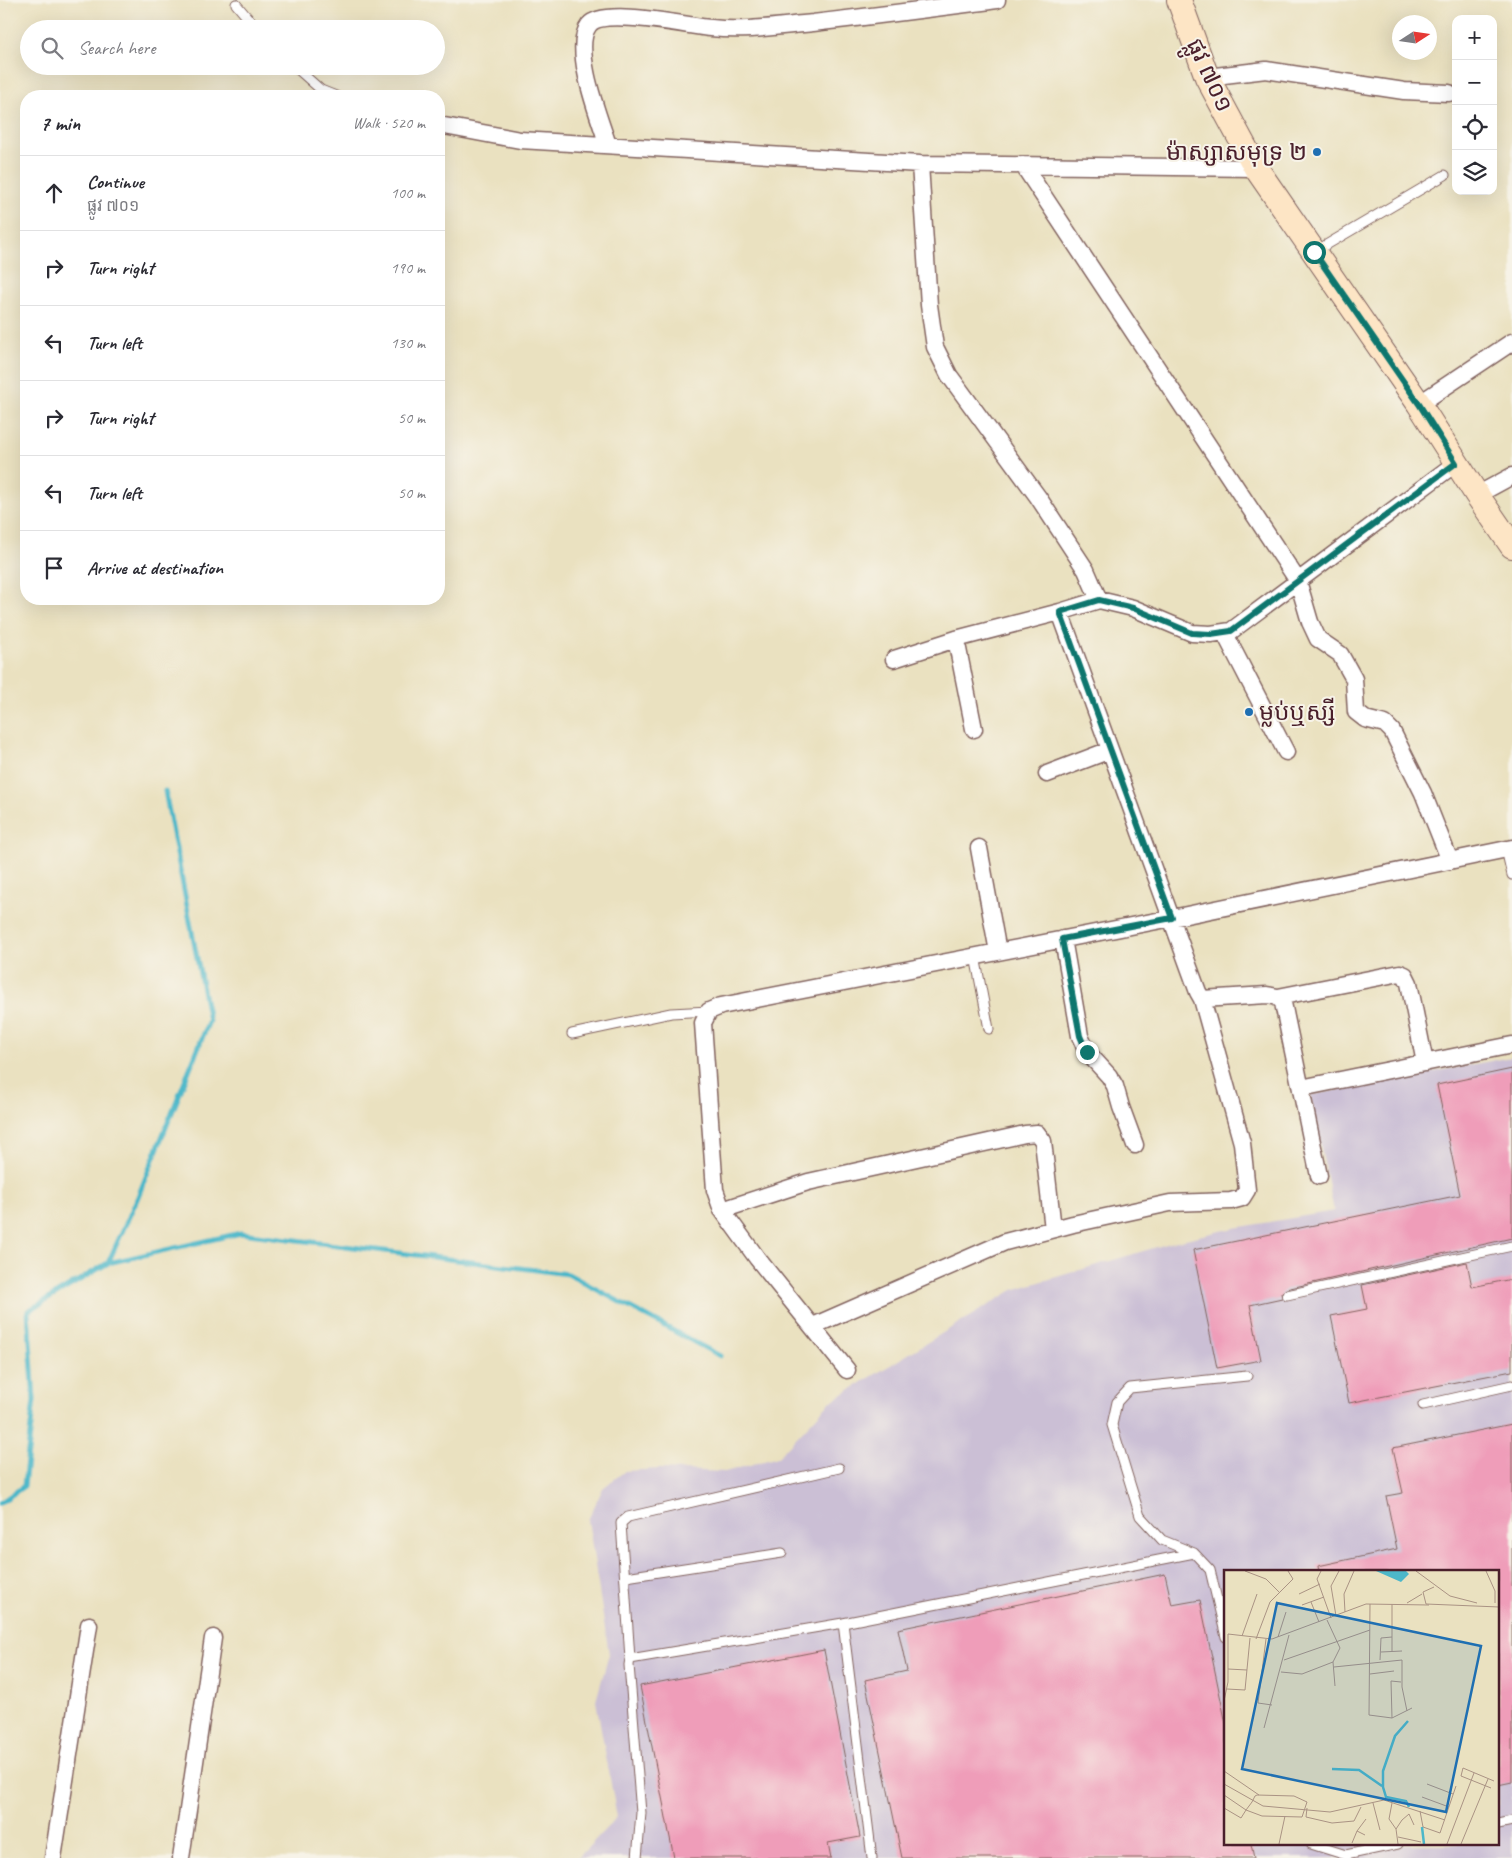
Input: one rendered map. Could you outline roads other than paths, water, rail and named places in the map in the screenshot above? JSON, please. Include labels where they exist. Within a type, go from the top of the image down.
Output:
[{"type":"main road","name":"ផ្លូវ ៧០១","points":[[1179,0],[1207,77],[1256,168],[1419,404],[1476,495],[1510,539]]},
{"type":"street","points":[[608,145],[589,88],[584,66],[584,35],[589,24],[602,18],[635,18],[712,28],[749,29],[883,16],[997,0]]},
{"type":"street","points":[[1207,77],[1266,70],[1404,91],[1449,93]]},
{"type":"street","points":[[445,127],[520,140],[920,164],[1256,168]]},
{"type":"street","points":[[920,164],[929,305],[935,347],[949,375],[1038,497],[1086,570],[1099,600]]},
{"type":"street","points":[[1023,165],[1298,581],[1310,622],[1318,640],[1340,654],[1354,679],[1356,712],[1365,720],[1385,724],[1392,731],[1423,793],[1450,861]]},
{"type":"street","points":[[1419,404],[1512,342]]},
{"type":"street","points":[[894,659],[956,639],[1099,600],[1133,608],[1192,633],[1211,634],[1231,631],[1456,463]]},
{"type":"street","points":[[1476,495],[1512,476]]},
{"type":"street","points":[[813,1326],[1005,1242],[1053,1229],[1170,1203],[1231,1201],[1242,1198],[1247,1190],[1242,1143],[1202,999],[1060,612]]},
{"type":"street","points":[[1224,632],[1286,752]]},
{"type":"street","points":[[956,639],[974,729]]},
{"type":"street","points":[[1047,774],[1110,750]]},
{"type":"street","points":[[979,848],[998,952]]},
{"type":"street","points":[[847,1370],[757,1258],[722,1210],[715,1190],[703,1023],[709,1012],[721,1006],[1172,918],[1509,849]]},
{"type":"street","points":[[1062,939],[1080,1036],[1087,1052],[1109,1076],[1115,1086],[1135,1145]]},
{"type":"street","points":[[1202,999],[1267,995],[1278,997],[1400,973],[1405,975],[1409,983],[1425,1063]]},
{"type":"street","points":[[1278,997],[1283,1003],[1319,1176]]},
{"type":"street","points":[[1301,1088],[1512,1045]]},
{"type":"street","points":[[722,1210],[808,1182],[1025,1134],[1037,1133],[1043,1141],[1053,1229]]},
{"type":"street","points":[[54,1858],[89,1625]]},
{"type":"street","points":[[181,1858],[213,1638]]},
{"type":"lane","points":[[236,4],[249,20]]},
{"type":"lane","points":[[304,75],[321,90]]},
{"type":"lane","points":[[1314,252],[1445,175]]},
{"type":"lane","points":[[1509,849],[1512,874]]},
{"type":"lane","points":[[975,956],[989,1029]]},
{"type":"lane","points":[[572,1034],[671,1013],[709,1012]]},
{"type":"lane","points":[[1287,1295],[1512,1246]]},
{"type":"lane","points":[[1224,1629],[1210,1570],[1194,1553],[1162,1540],[1140,1516],[1112,1425],[1117,1402],[1130,1388],[1247,1376]]},
{"type":"lane","points":[[1423,1405],[1512,1385]]},
{"type":"lane","points":[[636,1858],[641,1813],[629,1665],[622,1523],[628,1517],[839,1468]]},
{"type":"lane","points":[[626,1578],[782,1553]]},
{"type":"lane","points":[[630,1658],[843,1624],[1194,1553]]},
{"type":"lane","points":[[843,1624],[872,1858]]},
{"type":"lane","points":[[1317,1846],[1346,1855],[1389,1846]]},
{"type":"waterway","points":[[108,1263],[137,1199],[209,1021],[165,791]]},
{"type":"waterway","points":[[0,1503],[24,1486],[34,1400],[28,1311],[108,1263],[241,1233],[568,1274],[720,1356]]},
{"type":"place","name":"ម៉ាស្សាសមុទ្រ ២","points":[[1317,152]]},
{"type":"place","name":"ម្លប់ឬស្សី","points":[[1249,712]]}]
